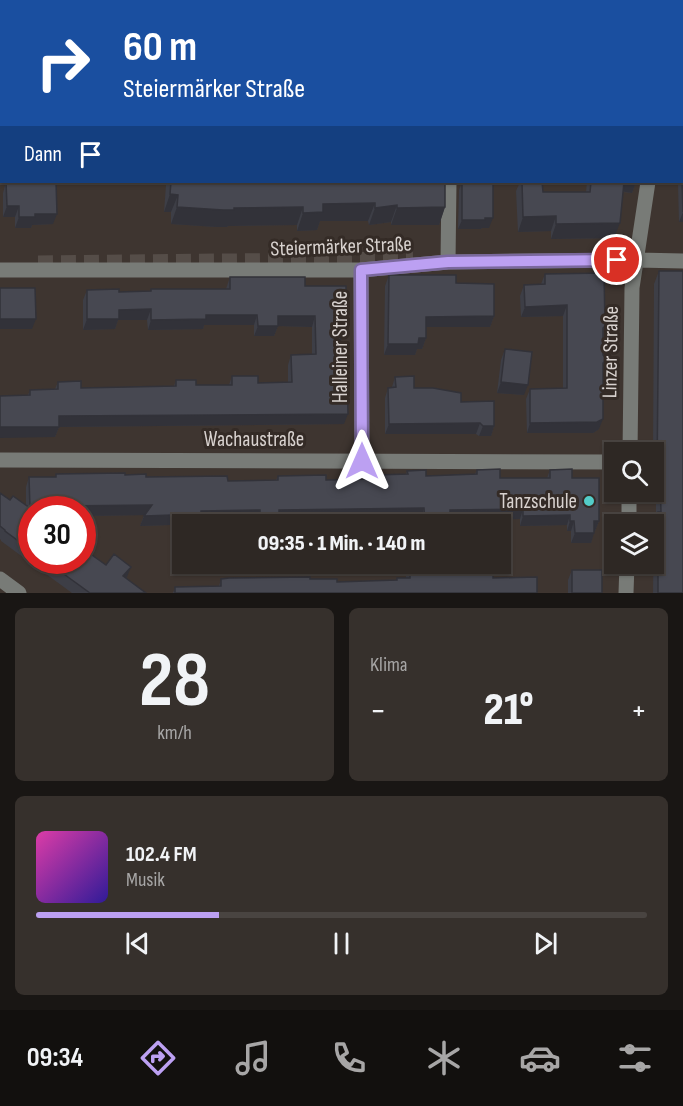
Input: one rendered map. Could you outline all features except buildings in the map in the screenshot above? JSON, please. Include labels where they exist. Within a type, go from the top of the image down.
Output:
[{"type":"street","points":[[448,262],[449,183]]},
{"type":"street","name":"Linzer Straße","points":[[630,442],[632,288],[648,183]]},
{"type":"street","name":"Steiermärker Straße","points":[[0,270],[361,270],[448,262],[683,261]]},
{"type":"street","name":"Halleiner Straße","points":[[361,270],[362,461]]},
{"type":"street","name":"Wachaustraße","points":[[0,460],[604,462]]},
{"type":"street","points":[[626,593],[627,574]]},
{"type":"street","points":[[0,579],[19,593]]},
{"type":"tunnel","points":[[38,263],[413,259]]},
{"type":"place","name":"Tanzschule","points":[[589,501]]},
{"type":"route","points":[[362,461],[361,270],[448,262],[617,260]]}]
